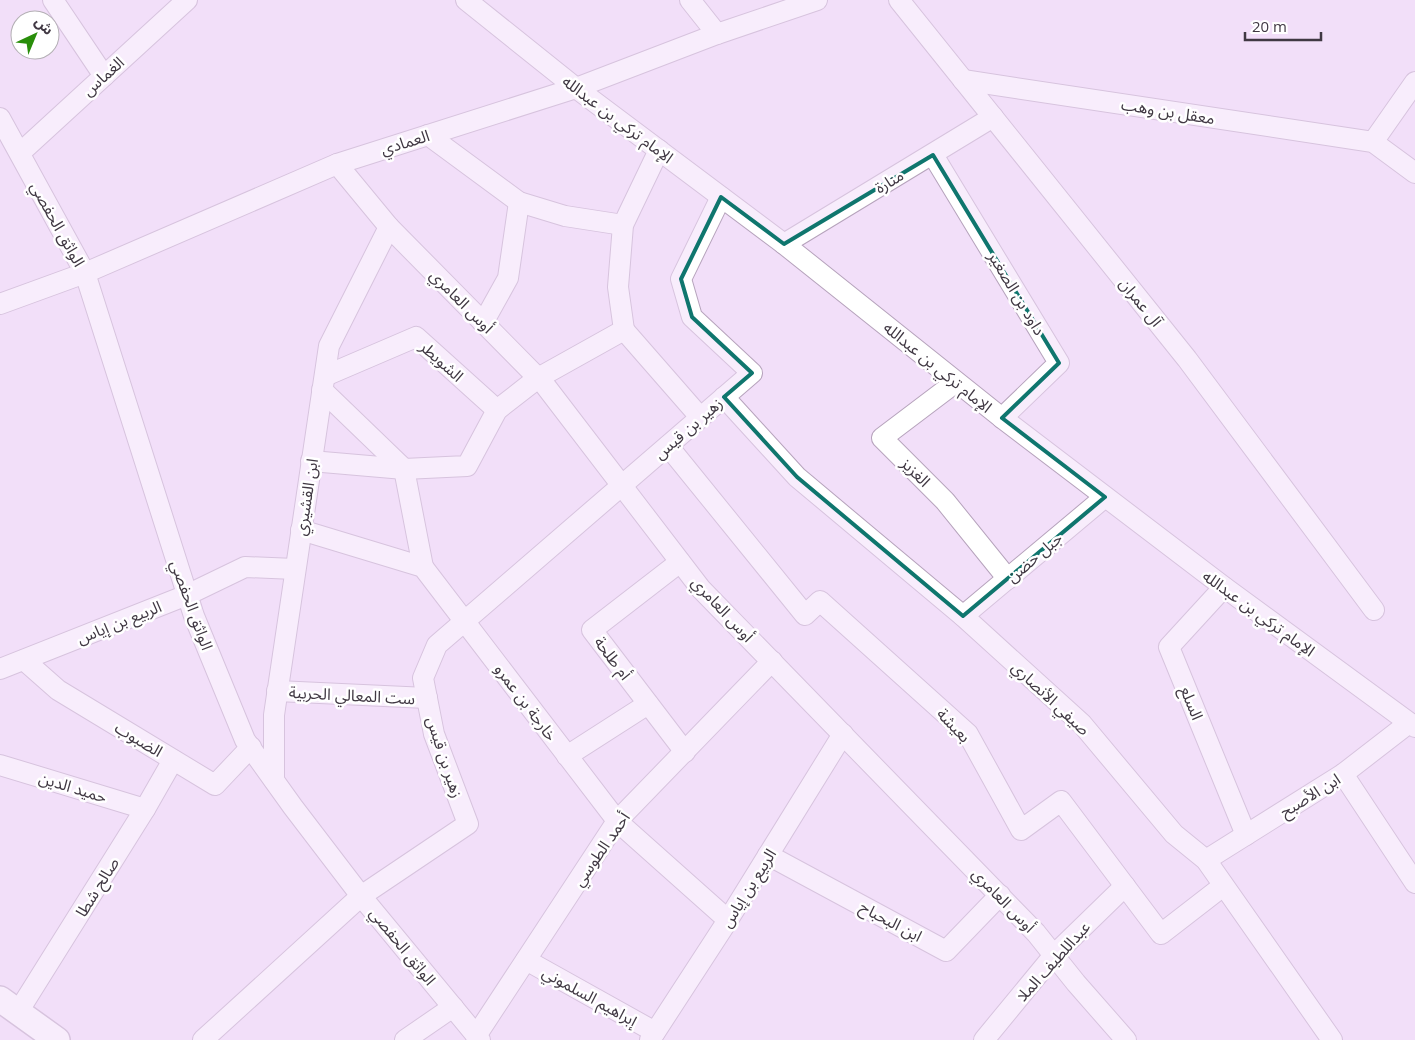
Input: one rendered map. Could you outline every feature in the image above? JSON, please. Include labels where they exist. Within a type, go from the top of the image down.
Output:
[{"type":"street","points":[[53,0],[104,76]]},
{"type":"street","name":"الغماس","points":[[20,153],[187,0]]},
{"type":"street","name":"الإمام تركي بن عبدالله","points":[[466,0],[576,88],[784,244],[956,382],[1105,497],[1412,725]]},
{"type":"street","points":[[690,0],[717,34]]},
{"type":"street","name":"العمادي","points":[[0,304],[86,273],[337,164],[576,88],[717,34],[817,0]]},
{"type":"street","name":"آل عمران","points":[[899,0],[1187,359],[1374,610]]},
{"type":"street","name":"معقل بن وهب","points":[[963,80],[1373,142]]},
{"type":"street","points":[[1415,82],[1373,142],[1415,173]]},
{"type":"street","name":"منارة","points":[[784,244],[993,117]]},
{"type":"street","name":"الواثق الحفصي","points":[[0,118],[86,273],[194,616],[245,740],[361,896],[478,1038]]},
{"type":"street","points":[[428,135],[519,202],[565,216],[622,225]]},
{"type":"street","points":[[659,150],[622,225],[618,287],[624,330],[700,417]]},
{"type":"street","name":"داود بن الصغير","points":[[933,155],[1060,363],[1002,418]]},
{"type":"street","name":"أوس العامري","points":[[337,164],[389,228],[538,378],[701,590],[1036,933],[1126,1040]]},
{"type":"street","name":"زهير بن قيس","points":[[202,1040],[361,896],[468,824],[434,734],[423,678],[437,645],[752,373],[692,316],[681,279],[721,196]]},
{"type":"street","points":[[484,323],[508,278],[519,202]]},
{"type":"street","name":"ابن القشيري","points":[[274,780],[274,715],[277,691],[329,346],[389,228]]},
{"type":"street","points":[[311,461],[404,469],[467,466],[497,410],[538,378],[624,330]]},
{"type":"street","name":"الشويطر","points":[[323,383],[416,337],[497,410]]},
{"type":"street","name":"الغزيز","points":[[956,382],[882,438],[945,501],[1008,579]]},
{"type":"street","points":[[300,530],[423,567],[404,469],[323,383]]},
{"type":"street","name":"صيفي الأنصاري","points":[[724,397],[797,477],[963,616],[1082,724],[1174,834],[1206,860],[1332,1040]]},
{"type":"street","name":"بعيشة","points":[[668,446],[805,615],[820,601],[968,734],[1021,830],[1060,801],[1161,934],[1223,886]]},
{"type":"street","name":"جبل حضن","points":[[963,616],[1105,497]]},
{"type":"street","name":"أم طلحة","points":[[680,562],[592,630],[685,752]]},
{"type":"street","name":"الربيع بن إياس","points":[[0,669],[187,595],[245,567],[295,569]]},
{"type":"street","name":"خارجة بن عمرو","points":[[423,567],[617,821],[728,920]]},
{"type":"street","name":"السلع","points":[[1224,587],[1169,647],[1246,835]]},
{"type":"street","name":"الضبوب","points":[[24,660],[58,690],[215,785],[251,747]]},
{"type":"street","name":"أحمد الطوسي","points":[[478,1038],[526,960],[617,821],[772,661]]},
{"type":"street","name":"ست المعالي الحربية","points":[[277,691],[427,698]]},
{"type":"street","points":[[567,756],[648,704]]},
{"type":"street","name":"ابن الأصبح","points":[[1206,860],[1343,774],[1412,725]]},
{"type":"street","name":"الربيع بن إياس","points":[[652,1036],[728,920],[843,734]]},
{"type":"street","name":"صالح شطا","points":[[9,1006],[145,809],[173,760]]},
{"type":"street","name":"حميد الدين","points":[[0,765],[145,809]]},
{"type":"street","points":[[1343,774],[1415,883]]},
{"type":"street","name":"ابن البحباح","points":[[768,855],[946,951],[1000,895]]},
{"type":"street","name":"عبداللطيف الملا","points":[[984,1040],[1054,955],[1125,886]]},
{"type":"street","name":"إبراهيم السلموني","points":[[526,960],[652,1036]]},
{"type":"street","points":[[9,1006],[57,1040]]},
{"type":"street","points":[[404,1040],[453,1007]]},
{"type":"highlighted area","points":[[933,155],[1059,363],[1002,418],[1105,497],[963,616],[797,477],[724,397],[752,373],[692,317],[681,279],[721,197],[784,244]]}]
